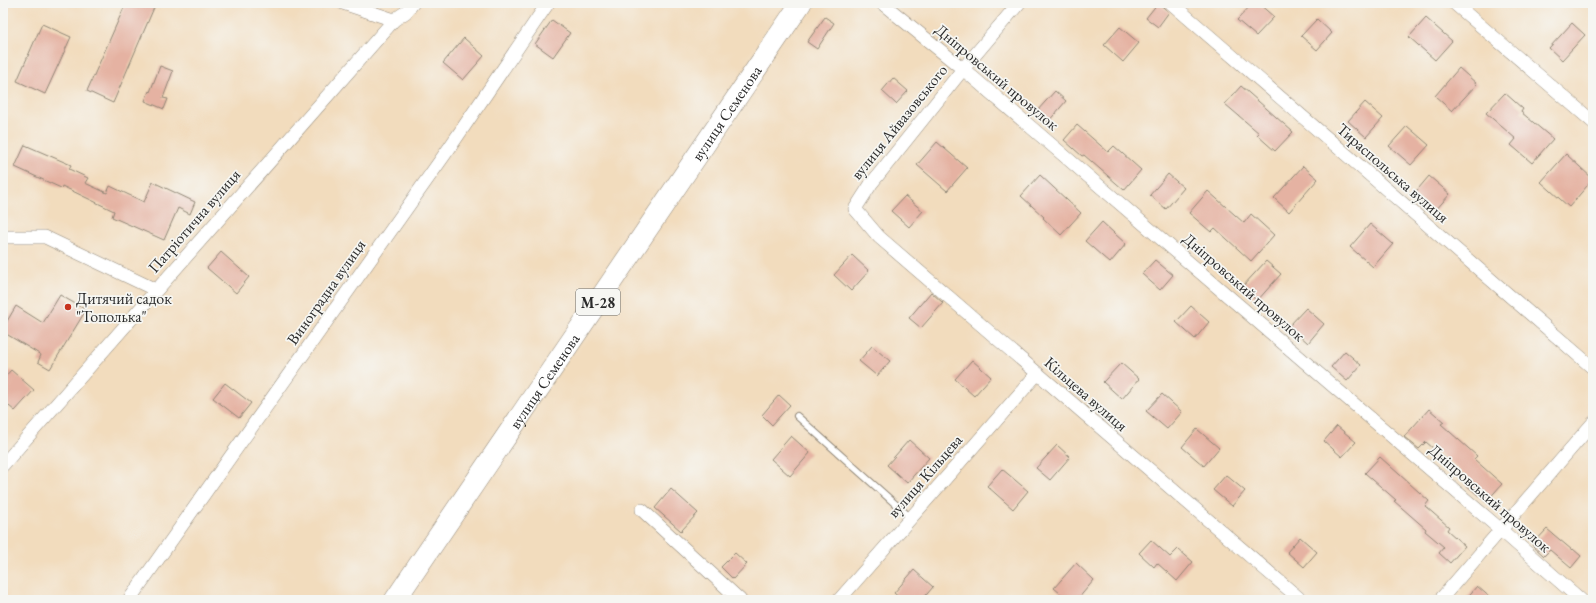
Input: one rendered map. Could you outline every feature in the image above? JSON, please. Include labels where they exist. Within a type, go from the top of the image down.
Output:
[{"type":"highway","name":"вулиця Семенова","points":[[394,600],[801,3]]},
{"type":"street","points":[[343,3],[394,20]]},
{"type":"street","name":"Патріотична вулиця","points":[[3,465],[394,20],[406,12],[413,3]]},
{"type":"street","name":"Виноградна вулиця","points":[[129,600],[450,147],[548,3]]},
{"type":"street","name":"Дніпровський провулок","points":[[882,3],[963,69],[1581,600]]},
{"type":"street","name":"вулиця Айвазовського","points":[[855,209],[871,184],[963,69],[1019,3]]},
{"type":"street","name":"Тираспольська вулиця","points":[[1172,3],[1593,368]]},
{"type":"street","points":[[1454,3],[1593,122]]},
{"type":"street","name":"Кільцева вулиця","points":[[855,209],[879,237],[1301,600]]},
{"type":"street","points":[[3,237],[45,237],[156,290]]},
{"type":"street","name":"вулиця Кільцева","points":[[839,600],[1037,374]]},
{"type":"street","points":[[1440,600],[1593,423]]},
{"type":"street","points":[[642,510],[740,600]]},
{"type":"lane","points":[[797,416],[911,518]]},
{"type":"building","points":[[126,3],[156,3],[113,103],[87,91]]},
{"type":"building","points":[[1158,3],[1169,12],[1158,27],[1146,18]]},
{"type":"building","points":[[1253,3],[1258,3],[1274,17],[1256,36],[1237,20]]},
{"type":"building","points":[[825,17],[834,23],[817,49],[807,42]]},
{"type":"building","points":[[1426,18],[1452,41],[1435,60],[1409,37]]},
{"type":"building","points":[[1317,19],[1332,33],[1317,50],[1301,36]]},
{"type":"building","points":[[552,20],[570,33],[553,57],[535,44]]},
{"type":"building","points":[[1572,23],[1585,35],[1562,60],[1549,48]]},
{"type":"building","points":[[42,24],[71,37],[45,94],[17,81]]},
{"type":"building","points":[[1120,27],[1139,43],[1123,62],[1104,45]]},
{"type":"building","points":[[464,38],[484,56],[463,80],[443,63]]},
{"type":"building","points":[[160,66],[173,71],[163,98],[168,99],[164,109],[145,101]]},
{"type":"building","points":[[1459,68],[1477,84],[1452,111],[1435,96]]},
{"type":"building","points":[[893,78],[908,91],[896,104],[882,91]]},
{"type":"building","points":[[1241,86],[1293,132],[1275,151],[1257,135],[1259,133],[1225,104]]},
{"type":"building","points":[[1055,91],[1066,101],[1048,122],[1036,112]]},
{"type":"building","points":[[1505,93],[1523,109],[1521,112],[1553,139],[1532,163],[1511,145],[1516,139],[1486,113]]},
{"type":"building","points":[[1365,102],[1383,118],[1366,137],[1348,121]]},
{"type":"building","points":[[1077,125],[1108,152],[1114,146],[1141,170],[1124,190],[1084,155],[1082,156],[1064,140]]},
{"type":"building","points":[[1407,126],[1429,145],[1411,165],[1389,146]]},
{"type":"building","points":[[937,142],[967,168],[947,191],[917,165]]},
{"type":"building","points":[[25,145],[71,165],[69,169],[88,178],[85,183],[107,193],[110,186],[144,202],[153,182],[195,202],[190,214],[178,208],[164,240],[112,217],[114,211],[62,186],[61,188],[15,167]]},
{"type":"building","points":[[1566,154],[1593,179],[1569,207],[1541,182]]},
{"type":"building","points":[[1303,166],[1318,179],[1289,212],[1274,198]]},
{"type":"building","points":[[1168,174],[1184,188],[1166,209],[1150,195]]},
{"type":"building","points":[[1040,175],[1081,213],[1061,235],[1021,196]]},
{"type":"building","points":[[1429,176],[1450,194],[1434,212],[1413,195]]},
{"type":"building","points":[[1208,191],[1244,223],[1251,214],[1274,235],[1251,261],[1215,228],[1211,232],[1189,213]]},
{"type":"building","points":[[905,196],[923,211],[909,227],[891,211]]},
{"type":"building","points":[[1102,222],[1126,244],[1110,263],[1085,241]]},
{"type":"building","points":[[1370,224],[1393,244],[1373,267],[1350,247]]},
{"type":"building","points":[[221,252],[249,277],[236,293],[207,268]]},
{"type":"building","points":[[852,255],[869,271],[851,291],[834,275]]},
{"type":"building","points":[[1155,260],[1173,275],[1160,290],[1142,274]]},
{"type":"building","points":[[1266,261],[1281,274],[1257,301],[1242,287]]},
{"type":"building","points":[[931,292],[943,303],[921,328],[909,318]]},
{"type":"building","points":[[60,295],[86,310],[50,369],[38,362],[41,355],[3,332],[3,328],[16,306],[43,323]]},
{"type":"building","points":[[1191,306],[1209,322],[1195,339],[1176,322]]},
{"type":"building","points":[[1306,308],[1324,324],[1308,343],[1289,326]]},
{"type":"building","points":[[872,346],[890,361],[877,376],[859,361]]},
{"type":"building","points":[[1345,351],[1361,365],[1347,381],[1331,367]]},
{"type":"building","points":[[972,360],[991,377],[974,396],[955,379]]},
{"type":"building","points":[[1121,363],[1139,379],[1122,399],[1103,382]]},
{"type":"building","points":[[11,370],[34,390],[15,411],[3,401],[3,379]]},
{"type":"building","points":[[225,383],[251,403],[239,418],[213,398]]},
{"type":"building","points":[[1162,394],[1182,412],[1167,429],[1146,411]]},
{"type":"building","points":[[779,395],[790,405],[772,425],[762,415]]},
{"type":"building","points":[[1429,409],[1444,422],[1441,424],[1477,456],[1474,459],[1502,484],[1486,502],[1465,484],[1469,479],[1426,442],[1419,449],[1404,437]]},
{"type":"building","points":[[1337,426],[1356,442],[1342,457],[1324,441]]},
{"type":"building","points":[[1197,429],[1219,448],[1204,466],[1182,447]]},
{"type":"building","points":[[791,436],[810,453],[790,476],[771,459]]},
{"type":"building","points":[[909,440],[929,458],[907,483],[887,465]]},
{"type":"building","points":[[1057,445],[1070,457],[1050,480],[1036,468]]},
{"type":"building","points":[[1380,457],[1429,501],[1425,506],[1449,527],[1447,530],[1465,546],[1450,563],[1439,553],[1444,547],[1394,501],[1396,500],[1365,473]]},
{"type":"building","points":[[1002,469],[1028,491],[1013,509],[987,486]]},
{"type":"building","points":[[1226,475],[1245,491],[1232,506],[1213,490]]},
{"type":"building","points":[[671,489],[698,513],[681,531],[655,508]]},
{"type":"building","points":[[1547,529],[1581,556],[1571,568],[1550,550],[1544,556],[1532,545]]},
{"type":"building","points":[[1300,537],[1317,552],[1304,567],[1287,552]]},
{"type":"building","points":[[1151,540],[1170,557],[1178,549],[1193,562],[1177,581],[1157,563],[1154,567],[1139,553]]},
{"type":"building","points":[[735,553],[747,564],[733,579],[721,567]]},
{"type":"building","points":[[1076,563],[1094,580],[1077,600],[1068,600],[1054,588]]},
{"type":"building","points":[[914,570],[933,587],[922,600],[902,600],[894,593]]},
{"type":"building","points":[[1477,586],[1493,600],[1465,600]]},
{"type":"place","name":"Дитячий садок \"Тополька\"","points":[[68,307]]}]
